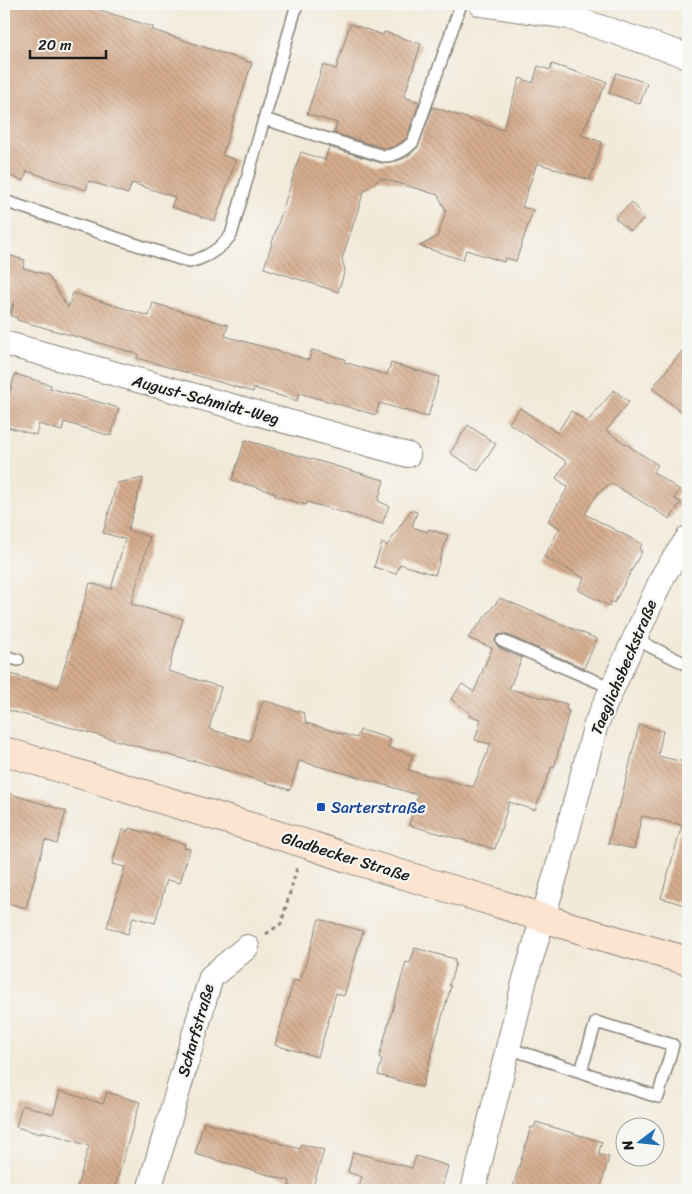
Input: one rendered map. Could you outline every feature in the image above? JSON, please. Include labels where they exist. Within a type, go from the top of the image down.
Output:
[{"type":"main road","name":"Gladbecker Straße","points":[[4,751],[542,918],[688,961]]},
{"type":"street","points":[[482,4],[569,18],[688,56]]},
{"type":"street","name":"August-Schmidt-Weg","points":[[4,343],[408,454]]},
{"type":"street","name":"Taeglichsbeckstraße","points":[[542,918],[562,856],[596,724],[664,574],[688,538]]},
{"type":"street","points":[[473,1190],[542,918]]},
{"type":"street","name":"Scharfstraße","points":[[149,1190],[211,977],[247,947]]},
{"type":"lane","points":[[4,201],[189,262],[201,259],[224,244],[231,235],[297,4]]},
{"type":"lane","points":[[264,119],[383,156],[389,156],[406,149],[413,142],[460,4]]},
{"type":"lane","points":[[635,639],[688,665]]},
{"type":"lane","points":[[502,641],[612,688]]},
{"type":"lane","points":[[4,656],[18,660]]},
{"type":"lane","points":[[508,1048],[658,1097],[673,1045],[596,1022],[581,1071]]},
{"type":"path","points":[[247,947],[281,924],[304,844]]},
{"type":"building","points":[[4,4],[81,4],[153,27],[153,30],[252,63],[222,155],[236,160],[215,221],[171,207],[175,197],[132,183],[128,194],[89,181],[86,190],[27,171],[24,181],[4,174]]},
{"type":"building","points":[[350,24],[383,35],[384,32],[421,44],[404,97],[419,102],[407,138],[393,147],[384,148],[334,133],[337,123],[307,114],[323,65],[336,69]]},
{"type":"building","points":[[552,64],[607,82],[581,135],[602,142],[590,180],[537,163],[522,207],[533,210],[516,261],[505,258],[504,262],[466,250],[463,260],[420,246],[437,237],[446,211],[438,195],[381,178],[364,191],[342,259],[345,270],[338,292],[264,268],[301,152],[325,160],[329,147],[381,163],[397,161],[407,157],[418,147],[433,107],[503,130],[520,78],[533,83],[538,66],[550,70]]},
{"type":"building","points":[[616,73],[647,83],[640,104],[609,93]]},
{"type":"building","points":[[632,202],[645,218],[630,231],[615,218]]},
{"type":"building","points":[[4,254],[25,260],[23,268],[48,275],[68,308],[73,293],[149,316],[153,303],[228,325],[225,336],[309,360],[312,350],[345,359],[344,362],[387,375],[391,363],[439,377],[428,417],[379,403],[376,415],[299,393],[297,401],[254,388],[253,392],[137,358],[138,354],[17,320],[18,318],[11,316],[14,301],[9,315],[4,315]]},
{"type":"building","points":[[688,344],[688,417],[652,388]]},
{"type":"building","points":[[15,374],[51,385],[50,388],[119,408],[111,436],[64,422],[62,431],[39,424],[36,435],[4,426],[4,412]]},
{"type":"building","points":[[614,390],[629,402],[606,431],[658,465],[653,472],[680,490],[674,498],[681,502],[670,519],[611,483],[598,493],[585,514],[642,544],[639,550],[642,551],[614,603],[611,601],[609,606],[578,590],[584,578],[544,557],[560,528],[548,521],[568,487],[556,478],[567,462],[509,423],[520,408],[557,433],[571,411],[587,422]]},
{"type":"building","points":[[468,425],[496,444],[478,471],[450,453]]},
{"type":"building","points":[[245,440],[384,480],[378,501],[389,506],[382,524],[307,502],[306,505],[275,496],[276,493],[232,480]]},
{"type":"building","points":[[143,478],[128,530],[150,537],[131,604],[183,619],[168,671],[221,687],[209,729],[250,741],[263,700],[304,713],[306,723],[357,738],[360,730],[391,739],[388,747],[413,755],[408,770],[473,787],[491,744],[475,740],[481,719],[469,716],[470,713],[451,699],[462,684],[474,692],[492,648],[468,638],[500,598],[597,639],[584,668],[505,634],[498,635],[495,639],[499,648],[522,658],[509,689],[567,704],[566,710],[569,711],[554,768],[551,767],[535,810],[509,802],[495,849],[409,825],[418,795],[351,775],[299,761],[290,790],[193,760],[194,762],[4,709],[4,672],[58,688],[90,583],[111,589],[125,539],[103,533],[117,483]]},
{"type":"building","points":[[411,510],[417,512],[412,527],[428,532],[428,529],[448,535],[435,575],[400,564],[396,574],[374,567],[382,543],[387,546]]},
{"type":"building","points":[[639,725],[663,731],[658,756],[688,763],[688,906],[661,898],[682,825],[642,816],[634,849],[608,843],[617,808],[619,809]]},
{"type":"building","points":[[4,792],[66,811],[57,844],[45,840],[26,908],[4,902]]},
{"type":"building","points":[[129,828],[185,844],[184,848],[190,849],[180,883],[167,880],[155,923],[133,917],[128,934],[107,927],[125,867],[112,864],[122,830],[128,831]]},
{"type":"building","points":[[319,919],[363,931],[344,996],[336,993],[318,1057],[275,1045],[294,980],[300,982]]},
{"type":"building","points":[[415,948],[455,959],[454,962],[456,963],[422,1087],[378,1075],[382,1059],[379,1057],[406,962],[410,963]]},
{"type":"building","points":[[60,1091],[103,1104],[107,1092],[140,1102],[114,1190],[76,1190],[89,1146],[42,1131],[41,1134],[16,1127],[22,1105],[53,1114]]},
{"type":"building","points":[[204,1122],[300,1149],[301,1144],[324,1150],[312,1190],[289,1186],[290,1181],[195,1154]]},
{"type":"building","points":[[536,1122],[602,1142],[598,1154],[609,1157],[600,1190],[512,1190],[531,1127],[534,1128]]},
{"type":"building","points":[[353,1152],[412,1168],[416,1156],[448,1166],[441,1190],[358,1190],[362,1177],[348,1172]]},
{"type":"place","name":"Sarterstraße","points":[[321,807]]}]
